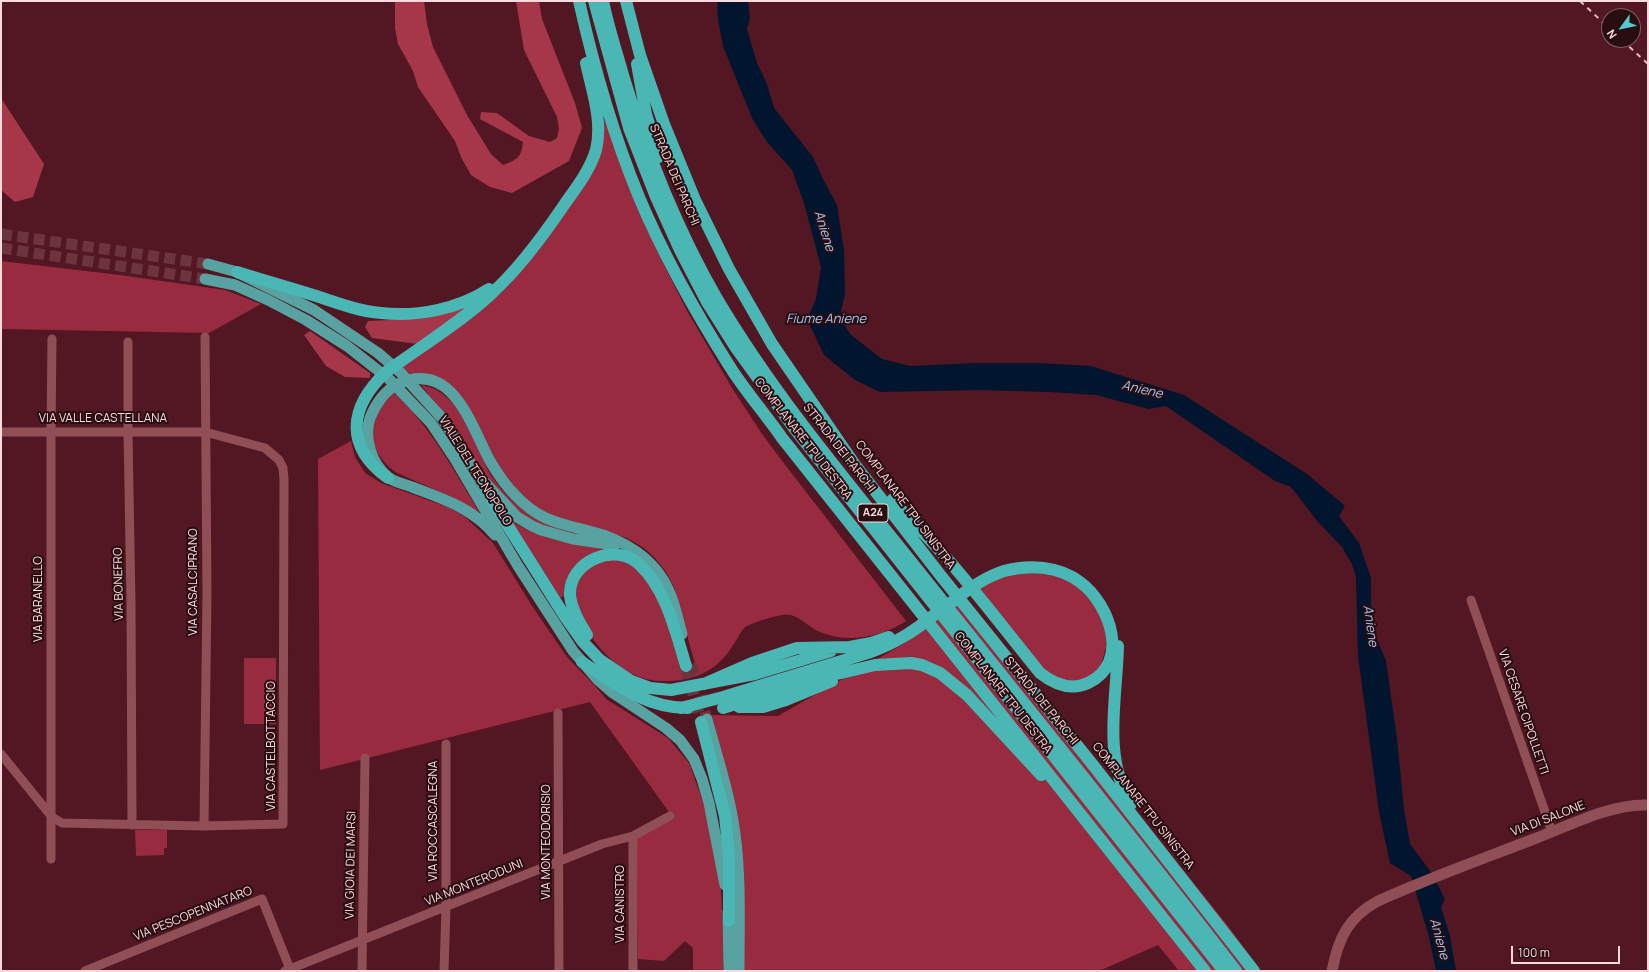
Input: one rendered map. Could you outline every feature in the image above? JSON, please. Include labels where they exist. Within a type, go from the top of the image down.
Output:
[{"type":"highway","points":[[518,566],[489,528],[470,512],[445,498],[388,478],[376,470],[364,454],[358,440],[357,422],[359,408],[374,382],[477,307],[512,274],[551,224],[583,176],[596,150],[598,127],[595,104],[572,1]]},
{"type":"highway","name":"COMPLANARE TPU DESTRA","points":[[579,1],[597,75],[616,134],[639,197],[667,257],[733,370],[782,438],[1205,971]]},
{"type":"highway","name":"STRADA DEI PARCHI","points":[[594,1],[629,128],[656,197],[680,250],[707,302],[736,348],[794,428],[1224,971]]},
{"type":"highway","name":"STRADA DEI PARCHI","points":[[603,1],[638,123],[664,191],[689,247],[744,343],[803,425],[1236,971]]},
{"type":"highway","points":[[625,1],[646,114],[667,182],[684,221],[689,247]]},
{"type":"highway","name":"COMPLANARE TPU SINISTRA","points":[[625,1],[640,55],[661,117],[695,200],[729,269],[772,344],[802,389],[856,464],[941,576],[1164,855],[1254,971]]},
{"type":"highway","name":"VIALE DEL TECNOPOLO","points":[[208,264],[237,272],[314,310],[378,353],[400,372],[441,416],[478,475],[511,512],[532,526],[573,539],[605,543],[635,550]]},
{"type":"highway","points":[[237,272],[352,308],[380,313],[407,314],[432,311],[457,305],[484,292],[512,274]]},
{"type":"highway","name":"VIALE DEL TECNOPOLO","points":[[204,279],[235,285],[306,320],[367,360],[389,379],[431,423],[455,459],[518,566],[565,640],[582,662],[613,693],[674,734],[686,747],[694,759],[702,779],[715,826],[729,921],[729,971]]},
{"type":"highway","points":[[388,478],[378,466],[371,452],[367,432],[368,422],[372,412],[382,398],[396,385],[414,379],[430,380],[444,388],[464,407],[498,474],[507,487],[522,502],[550,521],[598,533],[635,550],[644,556],[658,571],[670,592],[688,665]]},
{"type":"highway","points":[[823,418],[908,518],[950,562],[1040,673],[1049,680],[1062,685],[1077,686],[1083,685],[1098,677],[1104,670],[1112,653],[1115,634]]},
{"type":"highway","points":[[478,475],[496,507],[564,615],[590,650],[611,669],[641,685],[671,690],[704,684],[752,663],[797,648],[850,648],[911,630]]},
{"type":"highway","points":[[611,669],[576,616],[572,606],[570,591],[574,578],[581,567],[589,561],[607,554],[625,556],[639,564],[659,588],[688,665]]},
{"type":"highway","points":[[681,708],[723,697],[894,644],[963,585],[982,573],[1013,562],[1030,560],[1064,566],[1081,574],[1090,581],[1107,604],[1114,618],[1117,675],[1112,735],[1116,770],[1127,798],[1164,855]]},
{"type":"highway","points":[[582,662],[623,690],[659,705],[681,708],[723,708],[811,680],[875,665],[911,662],[922,665],[940,673],[967,695],[1095,832]]},
{"type":"highway","points":[[704,720],[725,816],[729,856],[729,921]]},
{"type":"highway","points":[[704,720],[732,812],[737,854],[739,971]]},
{"type":"street","name":"VIA CASALCIPRANO","points":[[204,337],[207,593],[204,826]]},
{"type":"street","name":"VIA BARANELLO","points":[[51,859],[52,339]]},
{"type":"street","name":"VIA BONEFRO","points":[[128,342],[132,825]]},
{"type":"street","name":"VIA VALLE CASTELLANA","points":[[1,432],[205,432]]},
{"type":"street","name":"VIA CASTELBOTTACCIO","points":[[52,817],[64,823],[204,826],[283,824],[284,479],[282,468],[279,460],[262,447],[205,432]]},
{"type":"street","name":"VIA CESARE CIPOLLETTI","points":[[1471,600],[1552,832]]},
{"type":"street","name":"VIA MONTEODORISIO","points":[[558,713],[559,971]]},
{"type":"street","name":"VIA ROCCASCALEGNA","points":[[444,971],[446,908],[446,744]]},
{"type":"street","points":[[1,754],[52,817]]},
{"type":"street","name":"VIA GIOIA DEI MARSI","points":[[362,971],[365,758]]},
{"type":"street","name":"VIA DI SALONE","points":[[1332,971],[1341,940],[1351,922],[1366,908],[1391,895],[1460,867],[1612,810],[1636,805],[1648,805]]},
{"type":"street","name":"VIA MONTERODUNI","points":[[288,970],[446,908],[602,844],[633,836],[670,816]]},
{"type":"street","name":"VIA CANISTRO","points":[[633,836],[633,971]]},
{"type":"street","name":"VIA PESCOPENNATARO","points":[[85,971],[262,899],[288,970]]},
{"type":"shaded area","points":[[395,1],[424,1],[427,24],[433,47],[467,115],[491,154],[503,165],[520,155],[523,142],[480,119],[481,112],[497,113],[529,136],[550,142],[557,138],[559,129],[557,117],[524,50],[516,1],[539,1],[542,19],[575,103],[582,128],[569,161],[512,193],[490,187],[471,175],[461,157],[455,141],[418,87],[413,71],[398,44],[395,28]]},
{"type":"shaded area","points":[[1,98],[44,164],[33,197],[15,202],[1,190]]},
{"type":"shaded area","points":[[604,118],[646,227],[687,311],[732,388],[762,434],[906,621],[896,627],[873,635],[849,638],[837,637],[814,629],[799,619],[787,614],[769,618],[747,626],[741,632],[735,643],[721,661],[706,672],[697,676],[679,680],[659,681],[650,680],[632,674],[611,659],[592,638],[584,625],[579,612],[576,599],[576,586],[588,567],[608,558],[633,564],[659,597],[680,667],[695,664],[674,587],[666,572],[655,558],[644,548],[627,538],[550,515],[532,505],[501,473],[468,409],[433,376],[424,373],[411,375],[401,365],[500,294],[511,283],[583,188],[602,140]]},
{"type":"shaded area","points":[[1,261],[120,275],[225,290],[261,304],[209,333],[1,329]]},
{"type":"shaded area","points":[[479,301],[417,344],[372,338],[365,327],[368,321],[411,319]]},
{"type":"shaded area","points":[[310,331],[370,373],[370,378],[345,377],[326,366],[304,335]]},
{"type":"shaded area","points":[[421,385],[435,389],[447,397],[456,408],[472,434],[491,475],[513,502],[531,516],[539,520],[582,536],[544,526],[521,516],[487,480],[441,410]]},
{"type":"shaded area","points":[[393,392],[419,419],[441,449],[480,513],[452,497],[397,473],[383,461],[375,446],[372,429],[378,408]]},
{"type":"shaded area","points":[[351,441],[355,457],[365,473],[381,483],[450,508],[465,517],[493,543],[534,609],[567,657],[606,699],[668,738],[689,763],[712,827],[720,873],[724,943],[723,971],[693,971],[693,948],[685,941],[664,961],[638,959],[637,837],[674,819],[590,702],[320,770],[318,459]]},
{"type":"shaded area","points":[[511,520],[533,533],[545,537],[610,549],[579,565],[573,571],[568,577],[564,596],[561,598]]},
{"type":"shaded area","points":[[1020,571],[1051,573],[1076,584],[1098,609],[1107,634],[1106,647],[1101,665],[1091,676],[1070,683],[1047,674],[980,589],[999,578]]},
{"type":"shaded area","points":[[966,598],[1228,926],[1261,971],[1179,971],[1158,945],[1099,971],[742,971],[735,812],[712,715],[778,716],[905,643]]},
{"type":"shaded area","points":[[244,658],[276,658],[276,724],[244,724]]},
{"type":"shaded area","points":[[135,830],[167,830],[167,848],[164,848],[164,855],[136,856]]},
{"type":"water","name":"Fiume Aniene","points":[[717,1],[748,1],[750,18],[747,29],[757,63],[767,84],[774,108],[813,157],[837,205],[844,251],[845,294],[841,311],[845,326],[851,335],[882,359],[910,366],[975,363],[1037,363],[1091,366],[1184,395],[1307,474],[1345,506],[1339,516],[1359,543],[1371,578],[1373,629],[1386,661],[1397,739],[1404,809],[1410,844],[1431,872],[1445,899],[1441,907],[1450,936],[1456,971],[1436,971],[1429,937],[1411,876],[1390,863],[1379,812],[1358,656],[1356,577],[1352,564],[1342,547],[1318,522],[1291,487],[1275,481],[1166,406],[1149,409],[1096,395],[1049,392],[981,390],[880,392],[855,380],[824,355],[807,319],[816,299],[821,267],[804,203],[792,170],[767,142],[752,118],[723,46],[718,19]]},
{"type":"tunnel","points":[[1,234],[208,264]]},
{"type":"tunnel","points":[[1,248],[205,279]]},
{"type":"tunnel","points":[[691,664],[707,719]]},
{"type":"tunnel","points":[[686,666],[701,722]]},
{"type":"railway","points":[[1580,1],[1601,21]]},
{"type":"railway","points":[[1631,48],[1648,64]]},
{"type":"water label","name":"Aniene","points":[[824,231]]},
{"type":"water label","name":"Aniene","points":[[1142,390]]},
{"type":"water label","name":"Aniene","points":[[1370,626]]},
{"type":"water label","name":"Aniene","points":[[1439,939]]}]
